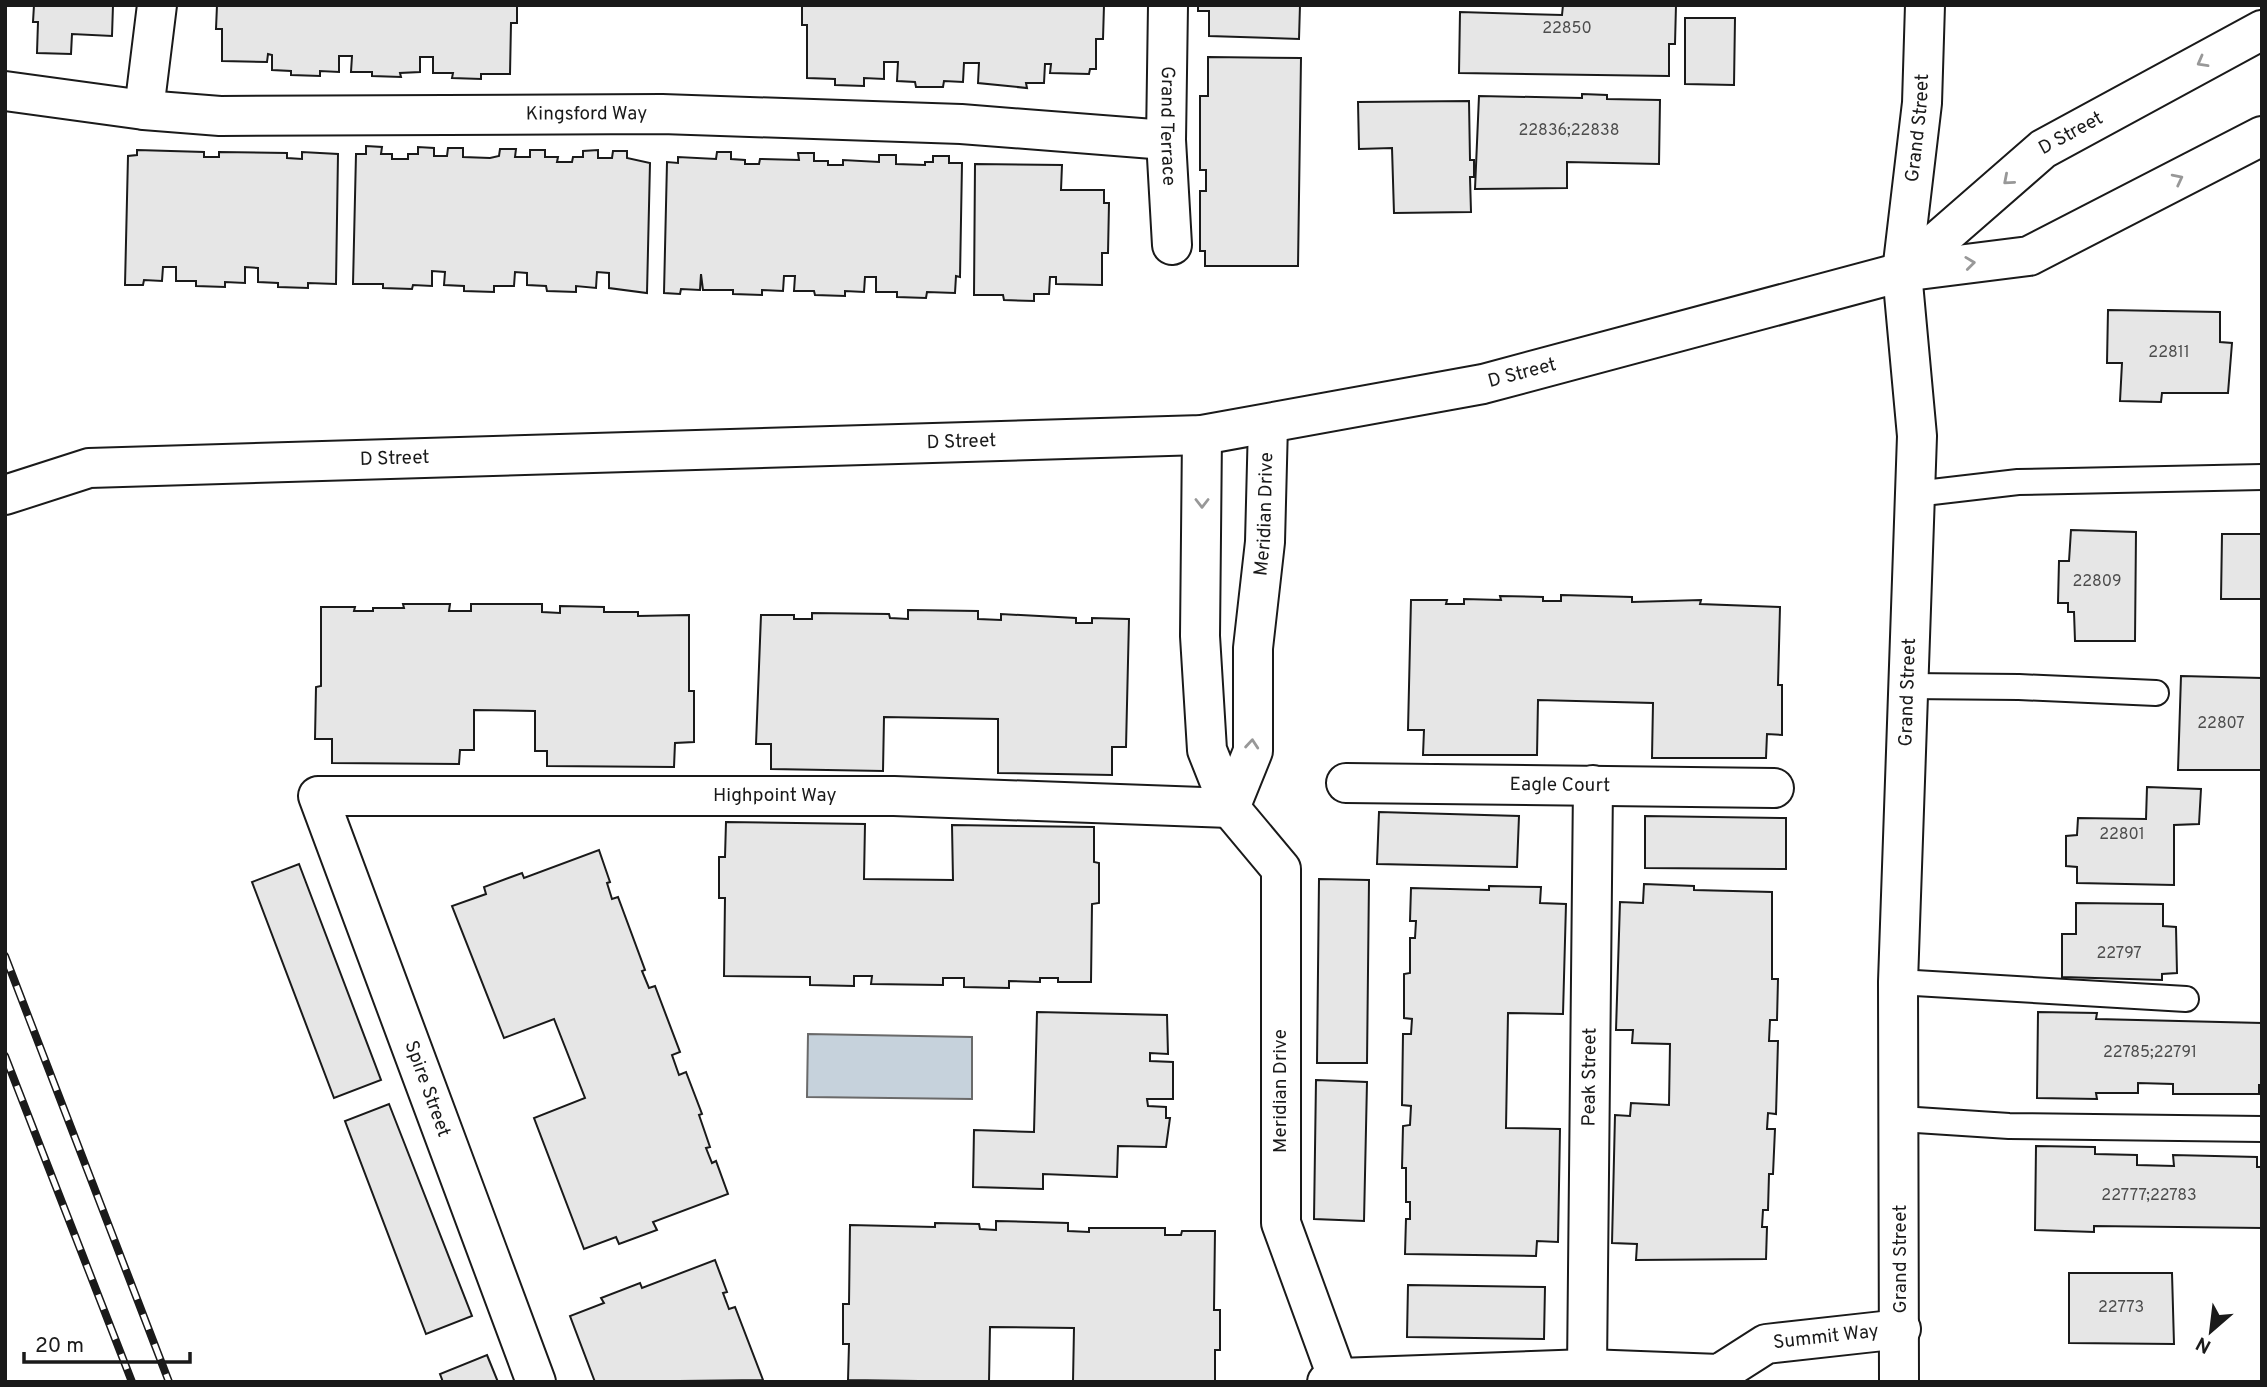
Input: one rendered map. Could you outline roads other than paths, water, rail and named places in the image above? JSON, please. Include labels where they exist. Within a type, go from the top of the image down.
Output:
[{"type":"street","points":[[144,110],[157,5]]},
{"type":"street","name":"Grand Terrace","points":[[1168,5],[1167,140],[1172,245]]},
{"type":"street","name":"Grand Street","points":[[1899,1382],[1901,1119],[1898,982],[1917,436],[1902,272],[1922,103],[1921,6]]},
{"type":"street","name":"D Street","points":[[1902,272],[2043,149],[2262,30]]},
{"type":"street","name":"Kingsford Way","points":[[5,91],[144,110],[220,116],[662,114],[961,124],[1167,140]]},
{"type":"street","name":"D Street","points":[[5,495],[89,468],[1202,435],[1483,384],[1902,272],[2029,256],[2262,136]]},
{"type":"street","name":"Meridian Drive","points":[[1230,808],[1253,751],[1253,648],[1265,542],[1268,424]]},
{"type":"street","name":"Meridian Drive","points":[[1202,435],[1200,636],[1207,750],[1230,808],[1281,869],[1281,1223],[1335,1381]]},
{"type":"street","name":"Eagle Court","points":[[1346,783],[1774,788]]},
{"type":"street","name":"Peak Street","points":[[1587,1369],[1593,785]]},
{"type":"street","name":"Highpoint Way","points":[[318,796],[894,796],[1230,808]]},
{"type":"street","name":"Spire Street","points":[[318,796],[537,1382]]},
{"type":"street","name":"Summit Way","points":[[1335,1381],[1587,1369],[1723,1378],[1766,1344],[1901,1329]]},
{"type":"lane","points":[[1915,494],[2018,482],[2262,477]]},
{"type":"lane","points":[[1908,686],[2020,687],[2156,693]]},
{"type":"lane","points":[[1898,982],[2186,999]]},
{"type":"lane","points":[[1901,1119],[2009,1126],[2262,1129]]},
{"type":"railway","points":[[5,956],[169,1382]]},
{"type":"railway","points":[[5,1056],[132,1382]]}]
